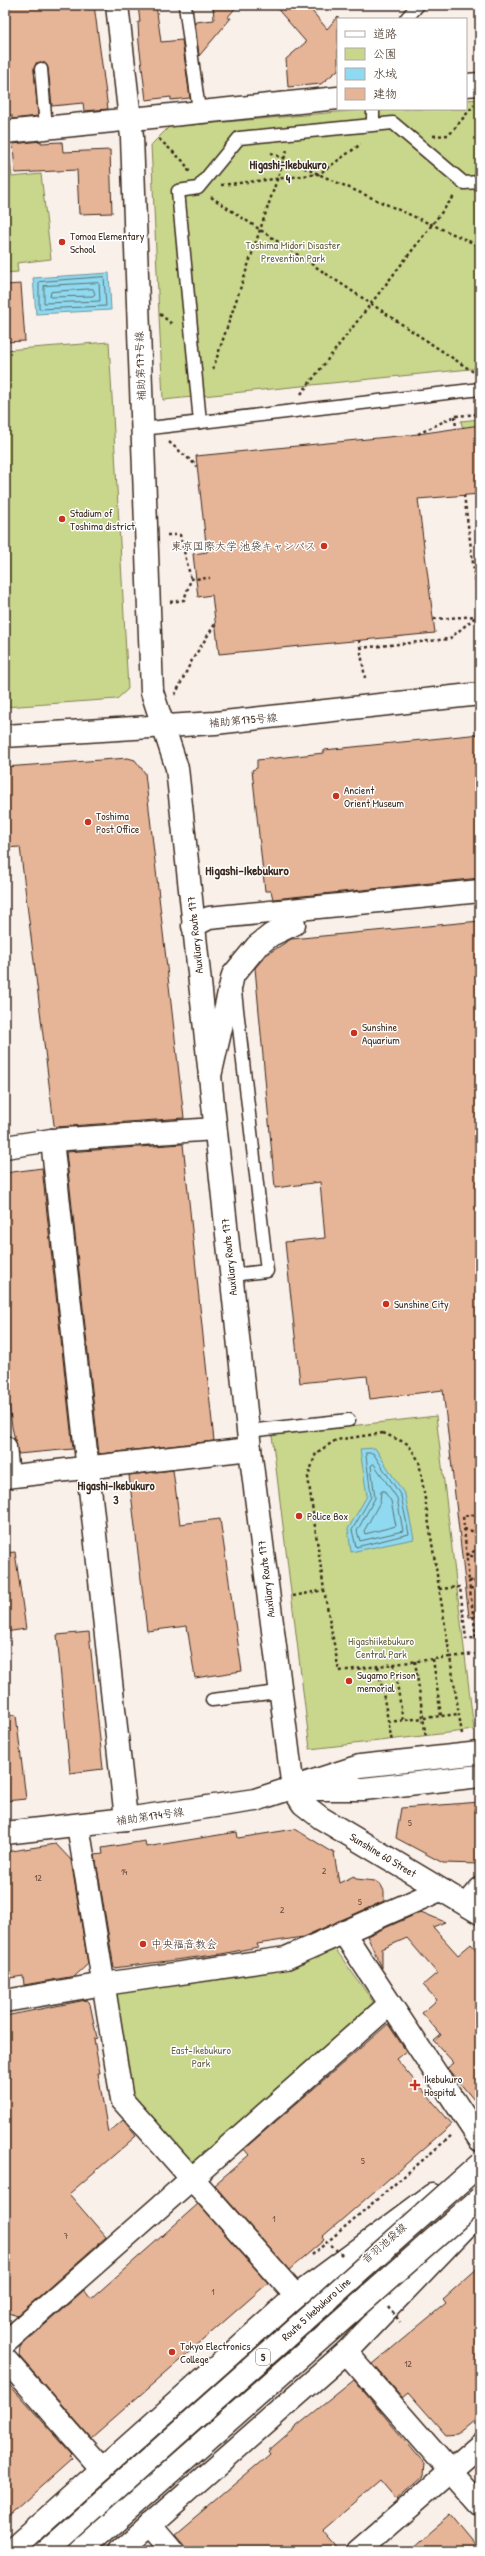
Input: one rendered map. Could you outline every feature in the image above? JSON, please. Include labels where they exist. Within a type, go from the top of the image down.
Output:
[{"type":"main road","name":"補助第177号線","points":[[117,5],[131,118],[152,692],[163,726]]},
{"type":"main road","points":[[467,85],[480,84]]},
{"type":"main road","points":[[5,132],[337,98]]},
{"type":"main road","name":"補助第175号線","points":[[5,736],[163,726],[284,716],[480,694]]},
{"type":"main road","name":"Auxiliary Route 177","points":[[163,726],[177,768],[249,1440],[279,1692],[293,1790]]},
{"type":"main road","points":[[194,926],[209,918],[480,891]]},
{"type":"main road","points":[[194,926],[212,932],[480,905]]},
{"type":"main road","points":[[210,1076],[233,975],[257,946],[271,935],[294,924]]},
{"type":"main road","points":[[5,1147],[52,1140],[215,1129]]},
{"type":"main road","points":[[52,1140],[126,1819]]},
{"type":"main road","points":[[5,1447],[7,1477],[87,1468],[249,1440]]},
{"type":"main road","name":"補助第174号線","points":[[5,1833],[126,1819],[255,1800],[293,1790],[360,1766],[480,1753]]},
{"type":"main road","name":"補助第174号線","points":[[293,1790],[363,1789],[480,1776]]},
{"type":"main road","name":"Sunshine 60 Street","points":[[293,1790],[303,1804],[321,1818],[440,1890],[476,1902]]},
{"type":"main road","points":[[78,1825],[122,2100],[296,2296]]},
{"type":"main road","points":[[5,2001],[104,1984],[286,1958],[440,1890]]},
{"type":"main road","points":[[344,1932],[480,2140]]},
{"type":"main road","points":[[5,2343],[390,2004]]},
{"type":"main road","points":[[10,2551],[296,2296],[478,2163]]},
{"type":"main road","name":"音羽池袋線","points":[[127,2470],[478,2163]]},
{"type":"main road","name":"Route 5 Ikebukuro Line","points":[[46,2551],[478,2163]]},
{"type":"main road","name":"5","points":[[81,2551],[480,2198]]},
{"type":"main road","points":[[150,2496],[480,2209]]},
{"type":"main road","points":[[414,2256],[480,2213]]},
{"type":"main road","points":[[120,2551],[346,2352],[480,2213]]},
{"type":"main road","points":[[346,2352],[480,2505]]},
{"type":"main road","points":[[5,2359],[102,2469]]},
{"type":"main road","points":[[358,2551],[480,2445]]},
{"type":"main road","points":[[150,2524],[173,2551]]},
{"type":"lane","points":[[186,5],[199,111]]},
{"type":"lane","points":[[407,18],[418,5]]},
{"type":"lane","points":[[40,69],[46,127]]},
{"type":"lane","points":[[373,110],[373,124]]},
{"type":"lane","points":[[200,422],[178,191],[198,188],[239,138],[393,123],[464,183],[480,182]]},
{"type":"lane","points":[[142,429],[480,389]]},
{"type":"lane","points":[[231,1275],[267,1271],[233,975]]},
{"type":"lane","points":[[249,1440],[349,1420]]},
{"type":"lane","points":[[212,1700],[279,1692]]},
{"type":"path","points":[[409,136],[449,135],[480,99]]},
{"type":"path","points":[[211,372],[294,133]]},
{"type":"path","points":[[156,136],[184,162],[198,188],[480,377]]},
{"type":"path","points":[[239,138],[480,246]]},
{"type":"path","points":[[198,188],[319,174],[366,140]]},
{"type":"path","points":[[297,399],[432,225]]},
{"type":"path","points":[[418,434],[455,416],[480,414]]},
{"type":"path","points":[[455,416],[456,428]]},
{"type":"path","points":[[176,449],[197,466]]},
{"type":"path","points":[[464,495],[479,616]]},
{"type":"path","points":[[163,535],[180,535],[191,579],[184,600],[165,602]]},
{"type":"path","points":[[191,579],[210,578]]},
{"type":"path","points":[[434,619],[479,616]]},
{"type":"path","points":[[360,648],[449,639],[479,616]]},
{"type":"path","points":[[174,696],[201,646],[216,624]]},
{"type":"path","points":[[359,640],[365,678]]},
{"type":"path","points":[[463,1736],[459,1714],[450,1657],[439,1589],[419,1461],[408,1444],[382,1433],[336,1440],[316,1453],[308,1477],[324,1590],[339,1671],[415,1661],[433,1659],[450,1657],[475,1654]]},
{"type":"path","points":[[476,1637],[463,1516],[480,1514]]},
{"type":"path","points":[[464,1529],[480,1532]]},
{"type":"path","points":[[467,1555],[480,1548]]},
{"type":"path","points":[[467,1555],[480,1558]]},
{"type":"path","points":[[469,1582],[480,1576]]},
{"type":"path","points":[[469,1582],[480,1581]]},
{"type":"path","points":[[439,1589],[460,1587],[466,1639],[480,1636]]},
{"type":"path","points":[[470,1588],[480,1590]]},
{"type":"path","points":[[293,1596],[324,1590]]},
{"type":"path","points":[[473,1612],[480,1609]]},
{"type":"path","points":[[473,1612],[480,1614]]},
{"type":"path","points":[[433,1659],[441,1716]]},
{"type":"path","points":[[415,1661],[426,1741]]},
{"type":"path","points":[[394,1664],[403,1720]]},
{"type":"path","points":[[378,1666],[392,1746]]},
{"type":"path","points":[[388,1722],[459,1714]]},
{"type":"path","points":[[308,2259],[454,2133]]},
{"type":"path","points":[[477,2260],[480,2263]]},
{"type":"green space","name":"Toshima Midori Disaster Prevention Park","points":[[480,99],[480,368],[163,400],[151,145],[169,127],[361,110],[467,110],[467,100]]},
{"type":"green space","points":[[10,159],[12,177],[41,174],[51,259],[17,263],[18,272],[5,273],[5,160]]},
{"type":"green space","name":"Stadium of Toshima district","points":[[109,342],[128,689],[117,699],[5,707],[5,350]]},
{"type":"green space","points":[[480,419],[480,444],[477,433],[462,426],[461,421]]},
{"type":"green space","name":"Higashiikebukuro Central Park","points":[[436,1416],[474,1730],[310,1749],[272,1435]]},
{"type":"green space","name":"East-Ikebukuro Park","points":[[334,1947],[374,2003],[191,2164],[131,2095],[115,1992]]},
{"type":"water","points":[[109,273],[111,310],[36,314],[33,278]]},
{"type":"water","points":[[375,1448],[405,1495],[414,1539],[351,1552],[348,1529],[367,1496],[360,1449]]},
{"type":"building","points":[[5,5],[94,5],[108,109],[84,111],[83,103],[52,106],[48,68],[41,62],[36,63],[34,69],[38,116],[12,119],[12,115],[5,115]]},
{"type":"building","points":[[138,5],[156,5],[161,42],[182,40],[190,98],[171,100],[171,97],[146,100],[139,43],[138,22],[140,22]]},
{"type":"building","points":[[213,5],[238,5],[227,18],[231,18],[199,56],[195,22],[214,20]]},
{"type":"building","points":[[274,5],[307,5],[327,29],[338,16],[337,71],[321,84],[288,87],[286,59],[306,42]]},
{"type":"building","points":[[41,141],[41,143],[62,142],[63,152],[110,150],[112,213],[79,214],[77,170],[15,173],[13,144]]},
{"type":"building","points":[[21,284],[25,341],[5,342],[5,285]]},
{"type":"building","name":"東京国際大学 池袋キャンパス","points":[[480,425],[480,494],[418,499],[435,633],[219,654],[212,595],[198,597],[193,554],[207,552],[196,456],[418,434]]},
{"type":"building","points":[[480,734],[480,878],[273,899],[271,891],[265,891],[252,770],[257,768],[257,760],[324,753],[324,750]]},
{"type":"building","name":"Toshima Post Office","points":[[128,758],[135,760],[145,773],[184,1118],[56,1127],[54,1125],[20,847],[5,848],[5,767]]},
{"type":"building","name":"Sunshine City","points":[[480,921],[480,1616],[469,1617],[443,1390],[370,1399],[367,1376],[300,1383],[285,1242],[325,1238],[320,1182],[275,1188],[255,968],[266,955],[291,939]]},
{"type":"building","points":[[183,1144],[214,1441],[99,1454],[66,1152]]},
{"type":"building","points":[[42,1168],[73,1449],[18,1454],[12,1427],[5,1373],[5,1173]]},
{"type":"building","points":[[173,1470],[180,1524],[220,1519],[242,1671],[195,1678],[187,1626],[147,1631],[129,1475]]},
{"type":"building","points":[[15,1552],[26,1629],[5,1632],[5,1553]]},
{"type":"building","points":[[89,1632],[103,1769],[70,1773],[57,1635]]},
{"type":"building","points":[[16,1715],[26,1799],[5,1801],[5,1716]]},
{"type":"building","points":[[480,1802],[480,1864],[443,1863],[396,1838],[401,1808]]},
{"type":"building","points":[[295,1829],[334,1853],[339,1883],[354,1876],[356,1879],[375,1881],[381,1885],[384,1891],[384,1901],[303,1937],[257,1944],[258,1947],[221,1954],[114,1968],[95,1855],[103,1854],[102,1848],[145,1841],[146,1847],[237,1832],[238,1838]]},
{"type":"building","points":[[56,1844],[71,1860],[88,1964],[75,1976],[24,1985],[23,1976],[5,1979],[5,1852]]},
{"type":"building","points":[[421,1912],[445,1922],[433,1927],[458,1955],[471,1944],[480,1954],[480,2107],[447,2068],[454,2063],[434,2041],[441,2035],[422,2013],[437,2000],[423,1985],[437,1973],[407,1938],[382,1949],[382,1968],[367,1936]]},
{"type":"building","points":[[86,2000],[90,2004],[97,2038],[94,2039],[108,2133],[123,2120],[136,2136],[69,2194],[106,2237],[17,2316],[5,2311],[5,2016]]},
{"type":"building","points":[[388,2024],[406,2051],[396,2059],[452,2124],[322,2237],[324,2240],[289,2270],[214,2185],[249,2155],[244,2149]]},
{"type":"building","points":[[198,2204],[268,2283],[91,2438],[19,2356],[20,2347],[84,2290],[91,2299]]},
{"type":"building","points":[[480,2266],[480,2416],[458,2434],[446,2435],[409,2393],[403,2398],[373,2364],[446,2303],[443,2299]]},
{"type":"building","points":[[5,2380],[72,2454],[70,2456],[72,2459],[5,2519]]},
{"type":"building","points":[[354,2380],[424,2463],[423,2476],[396,2500],[380,2481],[323,2530],[341,2551],[190,2551],[175,2534],[270,2454],[268,2451],[297,2426]]},
{"type":"building","points":[[450,2515],[480,2551],[409,2551],[432,2530]]},
{"type":"place","name":"Tomoa Elementary School","points":[[62,242]]},
{"type":"place","name":"Stadium of Toshima district","points":[[62,519]]},
{"type":"place","name":"東京国際大学 池袋キャンパス","points":[[324,546]]},
{"type":"place","name":"Ancient Orient Museum","points":[[336,796]]},
{"type":"place","name":"Toshima Post Office","points":[[88,822]]},
{"type":"place","name":"Sunshine Aquarium","points":[[354,1033]]},
{"type":"place","name":"Sunshine City","points":[[386,1304]]},
{"type":"place","name":"Police Box","points":[[299,1516]]},
{"type":"place","name":"Sugamo Prison memorial","points":[[349,1681]]},
{"type":"place","name":"中央福音教会","points":[[143,1944]]},
{"type":"place","name":"Ikebukuro Hospital","points":[[415,2085]]},
{"type":"place","name":"Tokyo Electronics College","points":[[172,2352]]},
{"type":"district","name":"Higashi-Ikebukuro 4","points":[[288,172]]},
{"type":"district","name":"Higashi-Ikebukuro","points":[[247,870]]},
{"type":"district","name":"Higashi-Ikebukuro 3","points":[[116,1493]]}]
